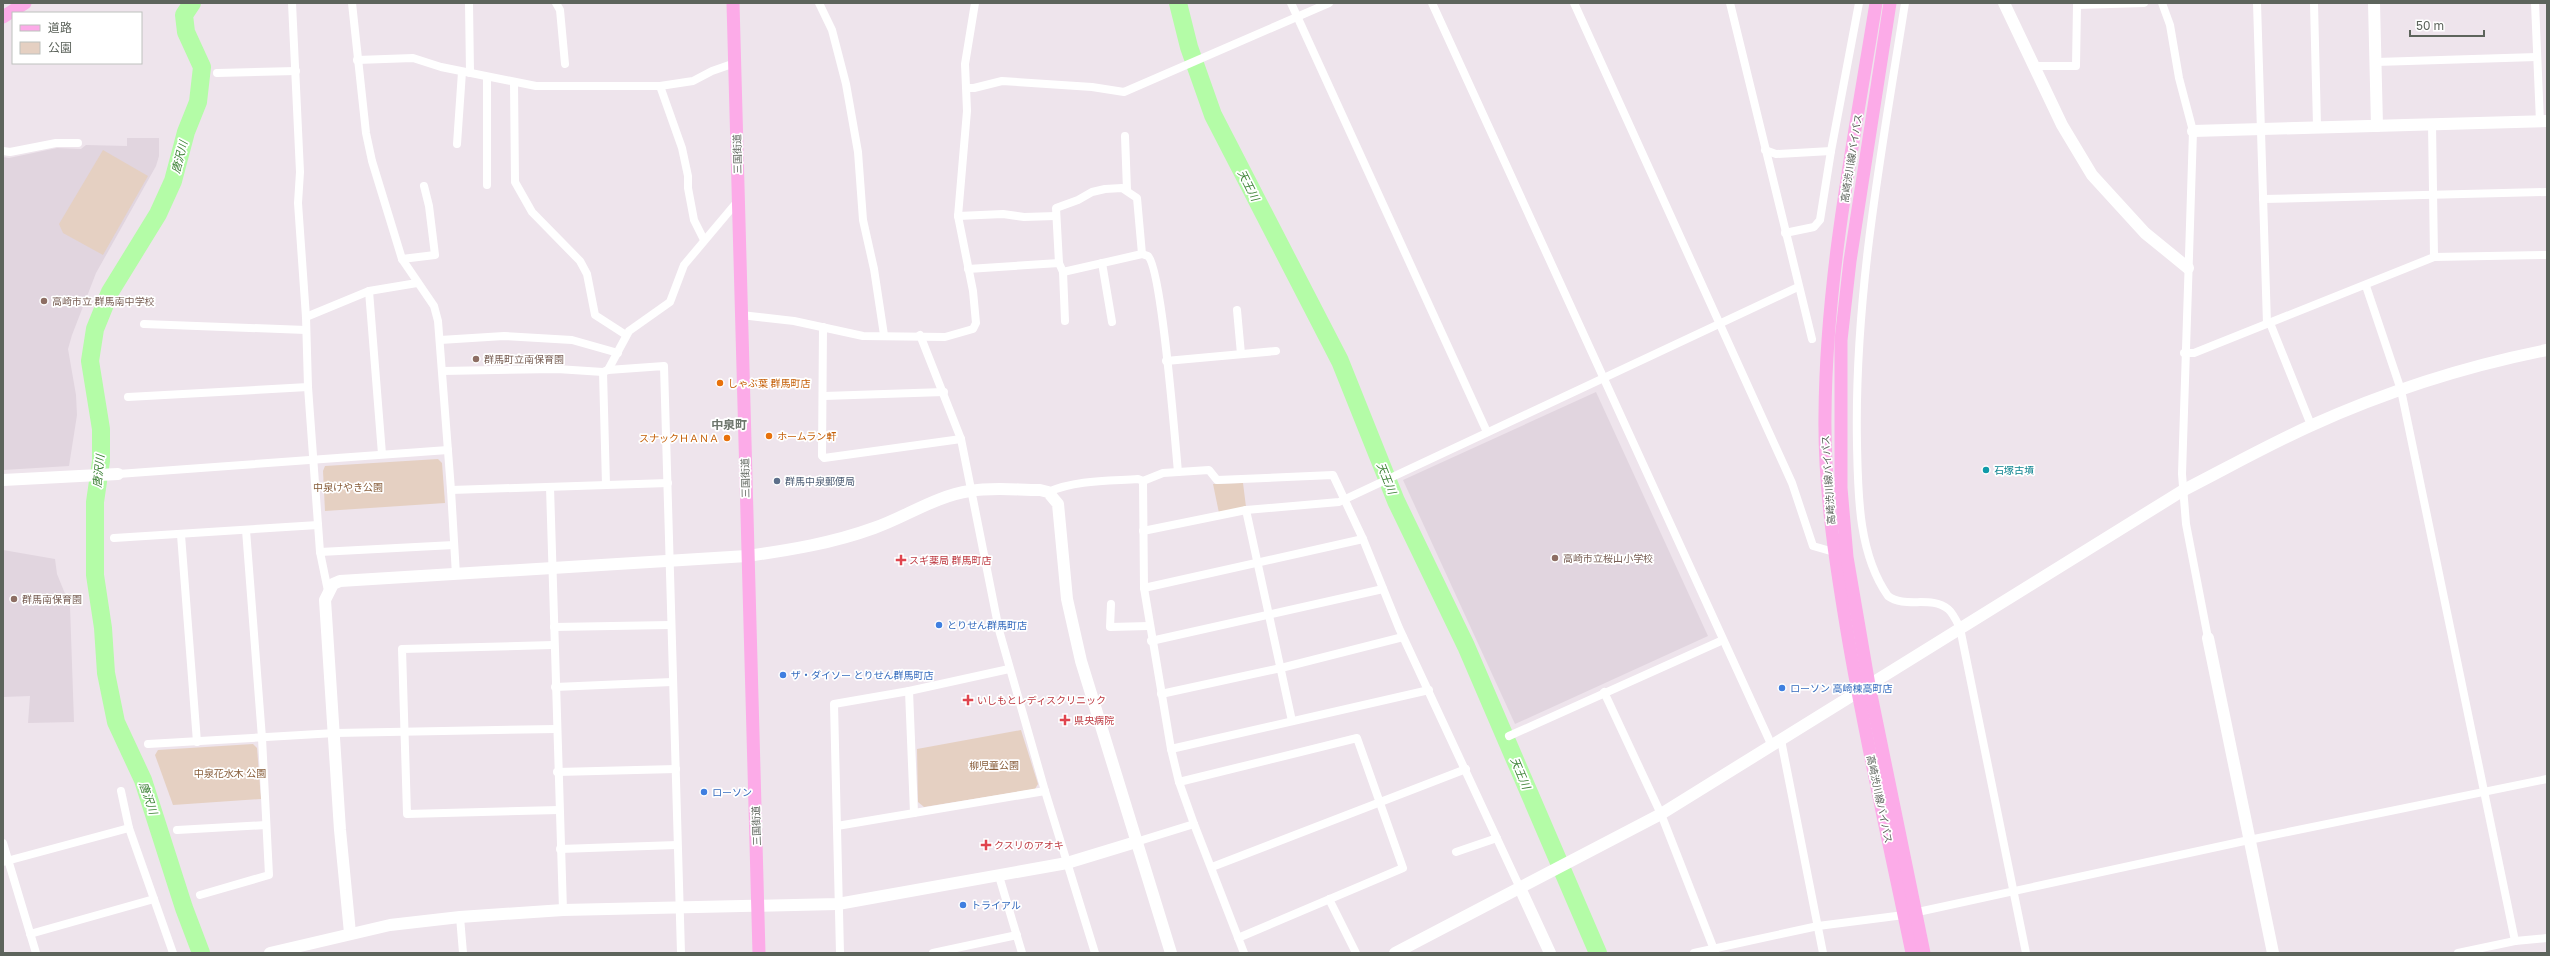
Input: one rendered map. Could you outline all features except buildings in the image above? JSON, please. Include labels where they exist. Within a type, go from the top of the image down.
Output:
[{"type":"main road","points":[[3,17],[25,3]]},
{"type":"main road","name":"三国街道","points":[[733,3],[737,202],[759,953]]},
{"type":"main road","name":"高崎渋川線バイパス","points":[[1876,3],[1834,261],[1826,338],[1826,468],[1834,552],[1857,693],[1909,913],[1924,953]]},
{"type":"main road","name":"高崎渋川線バイパス","points":[[1890,3],[1850,261],[1841,340],[1841,488],[1847,557],[1909,913],[1912,953]]},
{"type":"street","points":[[292,3],[300,172],[298,203],[306,317],[308,387],[315,459],[320,552],[328,591]]},
{"type":"street","points":[[352,3],[366,133],[372,161],[402,258],[417,283],[434,306],[440,340],[452,490],[456,575]]},
{"type":"street","points":[[456,144],[466,72],[469,3]]},
{"type":"street","points":[[556,3],[560,10],[565,64]]},
{"type":"street","points":[[819,3],[832,30],[846,84],[858,152],[863,220],[874,269],[884,335]]},
{"type":"street","points":[[741,315],[824,327],[862,336],[920,335],[945,337],[973,328],[976,323],[973,291],[958,216],[967,88],[965,64],[975,3]]},
{"type":"street","points":[[1291,3],[1296,18],[1487,432]]},
{"type":"street","points":[[967,88],[974,88],[1002,81],[1092,87],[1124,92],[1329,3]]},
{"type":"street","points":[[1432,3],[1723,640],[1777,743],[1823,953]]},
{"type":"street","points":[[1574,3],[1792,483],[1813,546],[1834,552]]},
{"type":"street","points":[[1730,3],[1798,287],[1812,339]]},
{"type":"street","points":[[1785,232],[1818,225],[1859,3]]},
{"type":"street","points":[[1906,3],[1866,256],[1859,328],[1856,398],[1857,465],[1862,528],[1864,542],[1888,596],[1900,602],[1939,604],[1949,610],[1960,628],[2026,953]]},
{"type":"street","points":[[2004,3],[2062,125],[2092,174],[2145,233],[2188,268]]},
{"type":"street","points":[[2034,66],[2076,66],[2077,5],[2144,3]]},
{"type":"street","points":[[2162,3],[2170,25],[2179,78],[2193,131],[2184,353],[2182,491],[2186,524],[2208,638],[2273,953]]},
{"type":"street","points":[[2257,3],[2260,128],[2269,324],[2311,425]]},
{"type":"street","points":[[2314,3],[2318,126]]},
{"type":"street","points":[[2374,3],[2377,126]]},
{"type":"street","points":[[2193,131],[2318,126],[2377,126],[2543,121],[2537,57],[2535,3]]},
{"type":"street","points":[[2376,62],[2537,57]]},
{"type":"street","points":[[357,60],[413,58],[487,77],[536,86],[660,86],[693,82],[712,71],[735,63]]},
{"type":"street","points":[[217,73],[296,71]]},
{"type":"street","points":[[487,77],[487,185]]},
{"type":"street","points":[[514,83],[515,182],[532,212],[580,261],[587,274],[595,315],[626,335]]},
{"type":"street","points":[[660,86],[682,148],[688,176],[688,188],[694,220],[704,240]]},
{"type":"street","points":[[2432,124],[2434,257]]},
{"type":"street","points":[[1125,136],[1127,190]]},
{"type":"street","points":[[3,151],[10,152],[56,143],[78,143]]},
{"type":"street","points":[[1765,150],[1776,154],[1831,151]]},
{"type":"street","points":[[402,258],[435,255],[429,206],[424,186]]},
{"type":"street","points":[[1065,321],[1063,272],[1059,264],[1056,208],[1060,205],[1078,200],[1092,192],[1105,188],[1127,190],[1137,198],[1142,254]]},
{"type":"street","points":[[2263,199],[2547,192]]},
{"type":"street","points":[[606,485],[606,371],[618,353],[629,331],[670,302],[684,266],[737,202]]},
{"type":"street","points":[[958,216],[1003,214],[1024,217],[1056,216]]},
{"type":"street","points":[[1063,272],[1142,254],[1151,260],[1154,269],[1162,318],[1178,472]]},
{"type":"street","points":[[2184,353],[2194,353],[2366,286],[2434,257],[2547,255]]},
{"type":"street","points":[[1102,263],[1112,322]]},
{"type":"street","points":[[968,269],[1059,264]]},
{"type":"street","points":[[306,317],[369,291],[417,283]]},
{"type":"street","points":[[2366,286],[2401,390],[2515,941]]},
{"type":"street","points":[[1143,531],[1246,510],[1339,502],[1344,498],[1603,377],[1720,325],[1798,287]]},
{"type":"street","points":[[369,291],[382,454]]},
{"type":"street","points":[[1236,310],[1241,354]]},
{"type":"street","points":[[144,324],[306,330]]},
{"type":"street","points":[[824,327],[822,456],[824,458],[960,439]]},
{"type":"street","points":[[920,335],[944,392],[960,439],[999,630],[1009,669],[1095,953]]},
{"type":"street","points":[[440,340],[504,336],[572,340],[618,353]]},
{"type":"street","points":[[1395,953],[1661,814],[2182,491],[2311,425],[2401,390],[2485,365],[2547,350]]},
{"type":"street","points":[[1166,361],[1276,351]]},
{"type":"street","points":[[442,371],[557,369],[606,371],[664,366],[670,560],[670,625],[681,953]]},
{"type":"street","points":[[128,397],[308,387]]},
{"type":"street","points":[[824,396],[944,392]]},
{"type":"street","points":[[3,480],[118,474],[448,450]]},
{"type":"street","points":[[1048,492],[1062,486],[1138,479],[1143,481],[1157,474],[1209,470],[1216,480],[1332,475],[1363,539],[1403,637],[1466,769],[1550,953]]},
{"type":"street","points":[[1143,481],[1144,588],[1151,641],[1171,749],[1179,782],[1194,824],[1212,867],[1244,953]]},
{"type":"street","points":[[452,490],[668,483]]},
{"type":"street","points":[[550,487],[554,627],[553,645],[563,910]]},
{"type":"street","points":[[350,933],[340,830],[335,733],[325,600],[328,591],[333,584],[340,581],[747,556],[826,543],[874,528],[939,499],[971,490],[1040,490],[1048,492],[1058,504],[1067,599],[1081,661],[1171,953]]},
{"type":"street","points":[[1246,510],[1292,720]]},
{"type":"street","points":[[114,538],[181,535],[318,525]]},
{"type":"street","points":[[200,895],[269,875],[262,738],[246,530]]},
{"type":"street","points":[[181,535],[197,742]]},
{"type":"street","points":[[1144,588],[1363,539]]},
{"type":"street","points":[[320,552],[454,545]]},
{"type":"street","points":[[1151,641],[1383,589]]},
{"type":"street","points":[[1111,604],[1110,627],[1149,626]]},
{"type":"street","points":[[554,627],[670,625]]},
{"type":"street","points":[[1161,694],[1281,668],[1403,637]]},
{"type":"street","points":[[1509,736],[1604,692],[1723,640]]},
{"type":"street","points":[[553,645],[402,649],[407,814],[559,810]]},
{"type":"street","points":[[840,953],[834,704],[909,691],[1009,669]]},
{"type":"street","points":[[555,687],[672,682]]},
{"type":"street","points":[[1171,749],[1292,720],[1429,690]]},
{"type":"street","points":[[909,691],[914,813]]},
{"type":"street","points":[[1604,692],[1661,814],[1715,951]]},
{"type":"street","points":[[148,744],[335,733],[556,729]]},
{"type":"street","points":[[1179,782],[1357,738],[1403,868],[1238,938]]},
{"type":"street","points":[[557,772],[676,769]]},
{"type":"street","points":[[1212,867],[1466,769]]},
{"type":"street","points":[[1694,953],[1715,951],[1818,926],[1909,913],[2249,840],[2547,779]]},
{"type":"street","points":[[837,826],[1045,790]]},
{"type":"street","points":[[121,792],[129,828],[173,953]]},
{"type":"street","points":[[270,953],[350,933],[390,925],[460,917],[563,910],[838,904],[1067,863],[1194,824]]},
{"type":"street","points":[[177,830],[266,825]]},
{"type":"street","points":[[6,861],[129,828]]},
{"type":"street","points":[[1456,852],[1497,838]]},
{"type":"street","points":[[3,843],[6,861],[36,953]]},
{"type":"street","points":[[560,849],[677,845]]},
{"type":"street","points":[[999,876],[1022,953]]},
{"type":"street","points":[[30,934],[154,899]]},
{"type":"street","points":[[1329,899],[1356,953]]},
{"type":"street","points":[[460,917],[463,953]]},
{"type":"street","points":[[933,953],[1017,935]]},
{"type":"street","points":[[2458,953],[2489,950],[2515,941],[2547,938]]},
{"type":"shaded area","name":"高崎市立 群馬南中学校","points":[[127,138],[159,138],[159,156],[156,166],[96,273],[72,335],[68,349],[76,395],[77,415],[69,466],[3,470],[3,157],[9,158],[57,148],[81,149],[86,145],[127,146]]},
{"type":"shaded area","name":"高崎市立桜山小学校","points":[[1596,392],[1708,636],[1515,724],[1403,480]]},
{"type":"shaded area","points":[[3,550],[55,559],[57,574],[70,606],[74,722],[28,723],[30,696],[3,697]]},
{"type":"green space","points":[[103,150],[148,176],[103,255],[63,233],[59,224]]},
{"type":"green space","name":"中泉けやき公園","points":[[438,459],[442,463],[445,503],[325,511],[323,471],[325,466]]},
{"type":"green space","points":[[1243,483],[1246,507],[1219,513],[1213,484]]},
{"type":"green space","name":"柳児童公園","points":[[1021,730],[1038,784],[1035,789],[924,807],[918,802],[917,749]]},
{"type":"green space","name":"中泉花水木 公園","points":[[253,744],[257,748],[261,799],[173,805],[155,755],[158,750]]},
{"type":"waterway","name":"唐沢川","points":[[192,3],[184,15],[186,32],[202,67],[198,102],[186,132],[173,181],[158,214],[110,292],[95,329],[90,361],[101,429],[101,461],[95,502],[95,575],[103,628],[106,673],[116,722],[143,780],[184,908],[201,953]]},
{"type":"waterway","name":"天王川","points":[[1178,3],[1189,47],[1213,115],[1340,361],[1396,501],[1466,646],[1598,953]]},
{"type":"place","name":"高崎市立 群馬南中学校","points":[[44,301]]},
{"type":"place","name":"群馬町立南保育園","points":[[476,359]]},
{"type":"place","name":"しゃぶ葉 群馬町店","points":[[720,383]]},
{"type":"place","name":"ホームラン軒","points":[[769,436]]},
{"type":"place","name":"スナックＨＡＮＡ","points":[[727,438]]},
{"type":"place","name":"石塚古墳","points":[[1986,470]]},
{"type":"place","name":"群馬中泉郵便局","points":[[777,481]]},
{"type":"place","name":"高崎市立桜山小学校","points":[[1555,558]]},
{"type":"place","name":"スギ薬局 群馬町店","points":[[901,560]]},
{"type":"place","name":"群馬南保育園","points":[[14,599]]},
{"type":"place","name":"とりせん群馬町店","points":[[939,625]]},
{"type":"place","name":"ザ・ダイソー とりせん群馬町店","points":[[783,675]]},
{"type":"place","name":"ローソン 高崎棟高町店","points":[[1782,688]]},
{"type":"place","name":"いしもとレディスクリニック","points":[[968,700]]},
{"type":"place","name":"県央病院","points":[[1065,720]]},
{"type":"place","name":"ローソン","points":[[704,792]]},
{"type":"place","name":"クスリのアオキ","points":[[986,845]]},
{"type":"place","name":"トライアル","points":[[963,905]]},
{"type":"district","name":"中泉町","points":[[729,424]]}]
